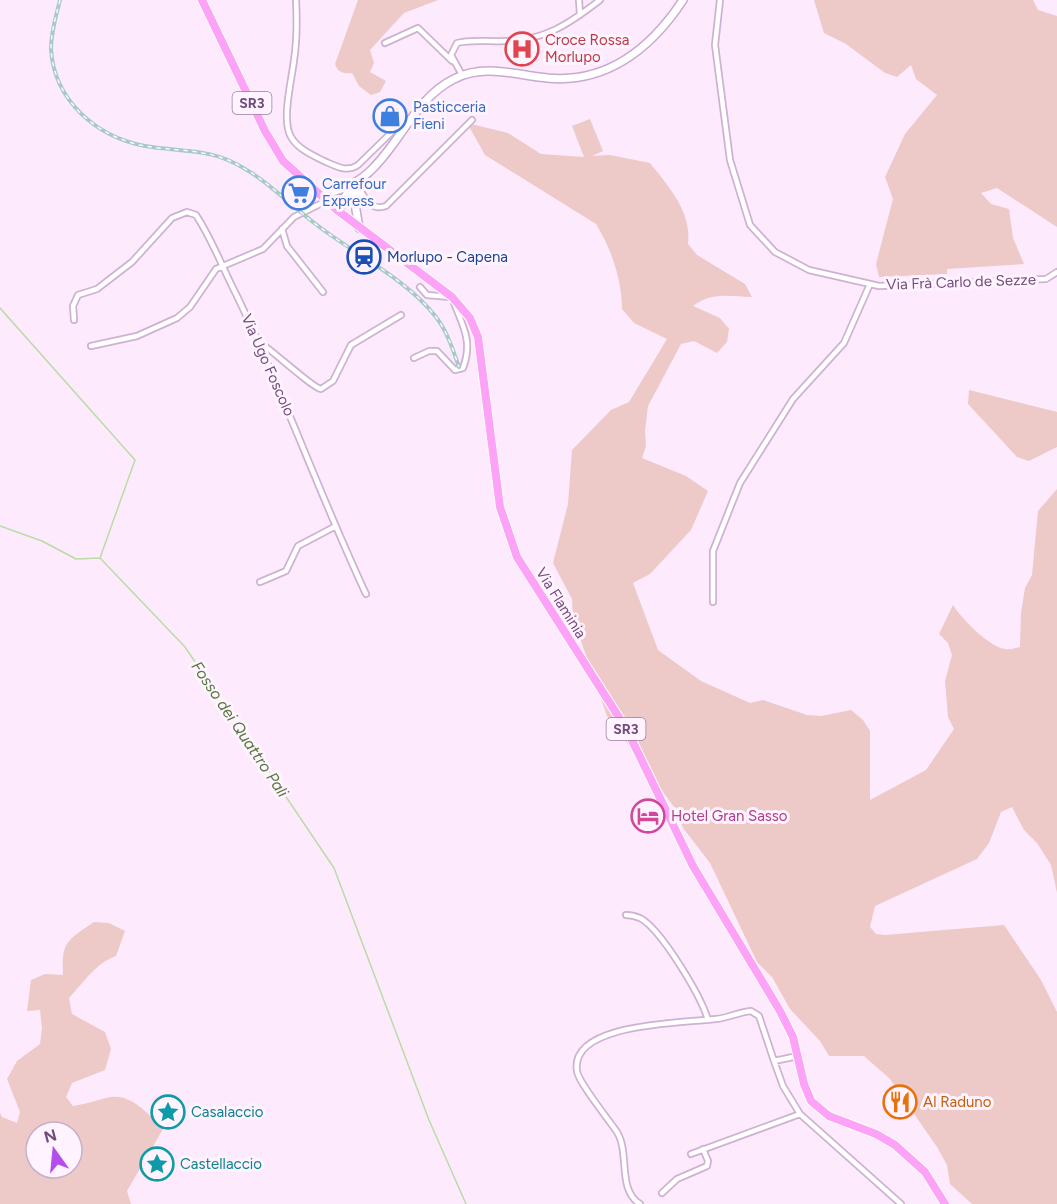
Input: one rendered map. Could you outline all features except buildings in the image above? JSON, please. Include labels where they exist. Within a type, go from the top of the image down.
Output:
[{"type":"main road","name":"Via Flaminia","points":[[202,0],[279,155],[291,170],[359,228],[452,297],[468,315],[477,334],[497,492],[514,551],[572,647],[627,730],[693,866],[780,1011],[794,1037],[806,1090],[816,1106],[833,1118],[876,1134],[895,1145],[929,1177],[945,1204]]},
{"type":"main road","points":[[359,228],[355,204],[368,174],[440,88],[462,75],[497,71],[564,79],[600,70],[622,61],[646,46],[662,30],[683,0]]},
{"type":"main road","points":[[319,194],[352,185],[368,174]]},
{"type":"main road","points":[[337,210],[352,185]]},
{"type":"main road","points":[[337,210],[360,189]]},
{"type":"street","points":[[296,0],[288,125],[296,143],[313,156],[340,168],[351,169],[398,126],[413,119]]},
{"type":"street","points":[[579,0],[580,15]]},
{"type":"street","points":[[454,63],[451,50],[459,42],[537,38],[557,31],[600,0]]},
{"type":"street","name":"Via Frà Carlo de Sezze","points":[[720,0],[715,45],[725,130],[739,192],[750,225],[766,244],[797,265],[870,284],[887,286],[1046,279],[1057,272]]},
{"type":"street","points":[[385,43],[418,28],[454,63],[462,75]]},
{"type":"street","points":[[360,189],[371,205],[379,208],[386,206],[472,120]]},
{"type":"street","points":[[91,346],[137,336],[177,318],[190,307],[211,274],[224,264],[263,249],[301,212],[326,201]]},
{"type":"street","name":"Via Ugo Foscolo","points":[[74,320],[73,304],[78,296],[97,289],[127,266],[148,247],[166,222],[181,214],[191,212],[196,215],[224,264],[260,343],[310,467],[366,594]]},
{"type":"street","points":[[282,229],[287,246],[323,292]]},
{"type":"street","points":[[713,602],[713,550],[740,483],[793,399],[844,343],[870,284]]},
{"type":"street","points":[[414,358],[429,351],[439,351],[455,370],[463,368],[468,346],[468,335],[452,297],[427,295],[420,287]]},
{"type":"street","points":[[260,343],[290,364],[312,387],[321,389],[333,381],[351,345],[400,315]]},
{"type":"street","points":[[260,582],[286,571],[298,546],[336,526]]},
{"type":"street","points":[[626,915],[641,919],[660,938],[699,997],[708,1020]]},
{"type":"street","points":[[640,1204],[634,1199],[628,1187],[620,1137],[578,1076],[577,1062],[591,1044],[605,1035],[663,1023],[708,1020],[748,1011],[756,1013],[783,1085],[800,1114],[901,1204]]},
{"type":"street","points":[[774,1061],[798,1056]]},
{"type":"street","points":[[691,1154],[800,1114]]},
{"type":"street","points":[[662,1193],[677,1179],[707,1166],[708,1161],[703,1149]]},
{"type":"shaded area","points":[[358,0],[438,0],[404,13],[370,50],[374,63],[370,72],[386,81],[380,92],[371,95],[359,86],[352,73],[342,72],[335,64]]},
{"type":"shaded area","points":[[814,0],[1033,0],[1038,10],[1057,16],[1057,227],[997,188],[981,193],[991,204],[1009,209],[1013,238],[1024,264],[947,269],[947,274],[879,277],[876,264],[893,199],[885,177],[905,134],[937,95],[916,79],[911,65],[897,77],[885,73],[846,44],[824,33]]},
{"type":"shaded area","points":[[590,119],[603,151],[592,156],[610,155],[650,163],[683,211],[688,244],[697,255],[745,284],[752,297],[714,297],[693,306],[720,318],[729,329],[727,342],[717,353],[694,341],[681,344],[648,406],[646,446],[642,458],[686,476],[708,491],[691,530],[650,574],[633,583],[658,650],[701,681],[750,703],[763,700],[807,715],[821,716],[851,710],[863,720],[870,731],[870,800],[926,770],[954,729],[948,717],[945,681],[952,655],[948,643],[939,634],[953,605],[969,624],[991,643],[1007,649],[1020,647],[1021,613],[1025,588],[1032,575],[1038,511],[1057,489],[1057,893],[1051,865],[1037,843],[1024,830],[1012,807],[1001,812],[989,843],[977,859],[875,906],[870,927],[876,934],[885,935],[1004,925],[1041,980],[1057,1012],[1057,1204],[972,1204],[950,1184],[947,1165],[937,1147],[890,1079],[864,1056],[829,1056],[820,1041],[790,1009],[772,977],[757,962],[710,863],[683,828],[677,811],[607,716],[573,618],[572,599],[553,563],[568,504],[572,450],[611,410],[629,402],[667,339],[634,323],[622,309],[615,265],[596,224],[485,155],[467,123],[508,133],[541,154],[584,157],[572,126]]},
{"type":"shaded area","points":[[969,390],[1057,412],[1057,447],[1029,461],[1017,457],[968,404]]},
{"type":"shaded area","points":[[94,922],[109,923],[125,931],[116,956],[96,968],[69,998],[72,1014],[105,1032],[111,1049],[105,1070],[72,1083],[66,1097],[73,1106],[106,1098],[123,1098],[138,1105],[163,1129],[127,1191],[131,1204],[0,1204],[0,1113],[2,1117],[17,1123],[20,1112],[7,1079],[17,1061],[40,1044],[42,1028],[40,1010],[27,1011],[31,980],[45,974],[63,975],[63,955],[72,938]]},
{"type":"waterway","name":"Fosso dei Quattro Pali","points":[[0,308],[135,460],[100,558],[185,647],[334,868],[429,1120],[466,1204]]},
{"type":"waterway","points":[[0,526],[42,541],[76,559],[100,558]]},
{"type":"railway","points":[[60,0],[51,43],[54,68],[60,85],[81,114],[110,134],[127,141],[145,146],[210,154],[230,161],[256,176],[313,222],[398,281],[425,304],[443,328],[459,367]]},
{"type":"place","name":"Croce Rossa Morlupo","points":[[522,49]]},
{"type":"place","name":"Pasticceria Fieni","points":[[390,116]]},
{"type":"place","name":"Carrefour Express","points":[[299,193]]},
{"type":"place","name":"Morlupo - Capena","points":[[364,257]]},
{"type":"place","name":"Hotel Gran Sasso","points":[[648,816]]},
{"type":"place","name":"Al Raduno","points":[[900,1102]]},
{"type":"place","name":"Casalaccio","points":[[168,1112]]},
{"type":"place","name":"Castellaccio","points":[[157,1164]]}]
